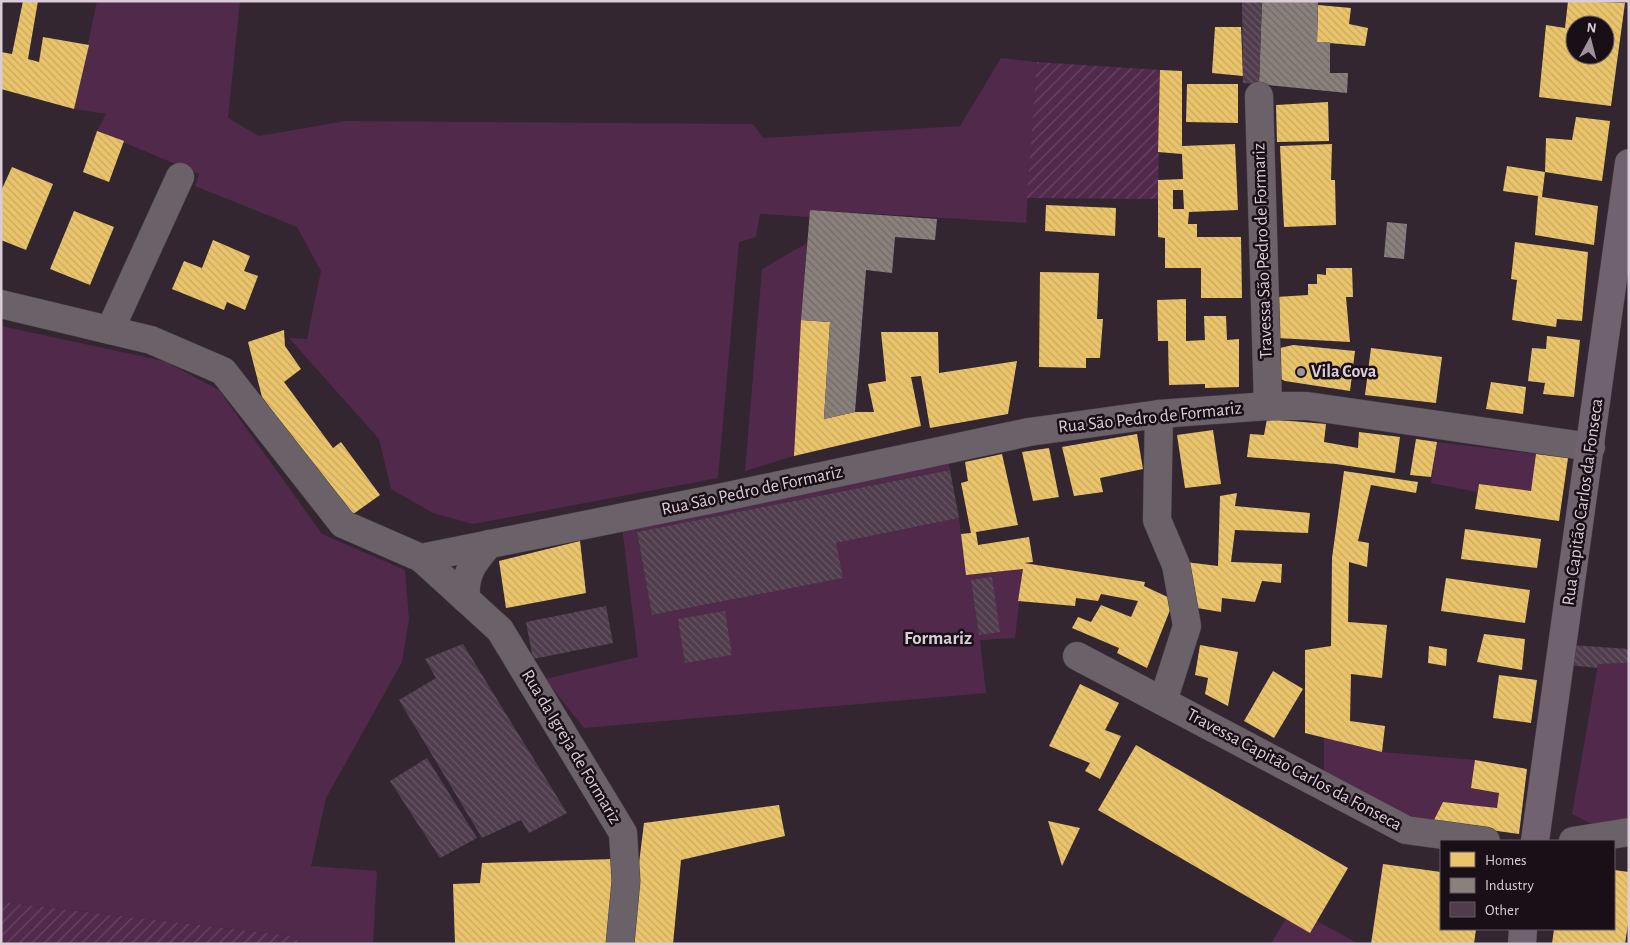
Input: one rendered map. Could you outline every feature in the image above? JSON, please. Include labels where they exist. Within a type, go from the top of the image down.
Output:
[{"type":"main road","name":"Rua Capitão Carlos da Fonseca","points":[[1535,840],[1629,163]]},
{"type":"main road","points":[[1522,944],[1524,930]]},
{"type":"street","name":"Travessa São Pedro de Formariz","points":[[1259,96],[1268,406]]},
{"type":"street","points":[[110,330],[180,178]]},
{"type":"street","points":[[1,304],[150,340],[223,371],[343,524],[421,558]]},
{"type":"street","name":"Rua São Pedro de Formariz","points":[[421,558],[1029,432],[1159,414],[1268,406],[1307,406],[1591,447]]},
{"type":"street","points":[[1159,414],[1157,520],[1176,565],[1187,626],[1164,702]]},
{"type":"street","points":[[466,599],[465,582],[474,563],[489,544]]},
{"type":"street","name":"Rua da Igreja de Formariz","points":[[421,558],[500,630],[623,833],[626,881],[620,944]]},
{"type":"street","name":"Travessa Capitão Carlos da Fonseca","points":[[1077,656],[1406,830],[1479,840]]},
{"type":"street","points":[[1579,840],[1629,832]]},
{"type":"shaded area","points":[[97,1],[240,1],[228,118],[259,136],[346,121],[753,124],[763,138],[960,126],[1001,58],[1037,62],[1026,223],[811,210],[810,217],[760,214],[756,237],[739,242],[718,478],[473,524],[433,513],[391,489],[379,439],[289,338],[307,339],[321,271],[297,227],[195,186],[199,174],[97,131],[106,114],[74,109]]},
{"type":"shaded area","points":[[1037,62],[1160,70],[1158,199],[1027,198]]},
{"type":"shaded area","points":[[807,243],[794,456],[745,471],[762,269]]},
{"type":"shaded area","points":[[1,326],[164,361],[219,390],[322,534],[405,570],[409,619],[402,662],[326,798],[311,866],[377,871],[373,944],[302,944],[292,936],[1,902]]},
{"type":"shaded area","points":[[1437,442],[1536,454],[1531,491],[1479,484],[1477,492],[1431,483]]},
{"type":"shaded area","points":[[948,460],[950,470],[637,532],[652,615],[842,578],[836,543],[959,518],[966,575],[1023,569],[1015,638],[980,640],[986,693],[584,728],[545,679],[638,657],[622,527]]},
{"type":"shaded area","points":[[1629,663],[1629,818],[1592,824],[1572,814],[1598,664]]},
{"type":"shaded area","points":[[1324,737],[1382,752],[1475,760],[1471,788],[1499,793],[1497,808],[1443,802],[1433,822],[1401,813],[1324,771]]},
{"type":"shaded area","points":[[1,902],[292,936],[302,944],[1,944]]},
{"type":"shaded area","points":[[1286,918],[1317,921],[1359,944],[1271,944]]},
{"type":"building: Homes","points":[[23,1],[38,1],[28,59],[39,62],[43,37],[89,45],[74,109],[1,89],[1,52],[12,54]]},
{"type":"building: Homes","points":[[1568,1],[1625,3],[1611,106],[1539,97],[1546,25],[1565,28],[1565,65],[1615,65],[1615,15],[1566,15]]},
{"type":"building: Homes","points":[[1318,5],[1351,8],[1349,24],[1368,28],[1365,46],[1317,42]]},
{"type":"building: Homes","points":[[1215,27],[1241,27],[1243,76],[1212,73]]},
{"type":"building: Homes","points":[[1160,70],[1182,71],[1182,146],[1235,144],[1238,210],[1189,212],[1188,224],[1197,224],[1197,237],[1241,237],[1242,298],[1201,298],[1201,268],[1165,268],[1165,238],[1158,237],[1158,180],[1183,179],[1182,154],[1158,152]],"holes":[[[1173,190],[1183,190],[1184,209],[1173,209]]]},
{"type":"building: Homes","points":[[1187,84],[1238,84],[1238,123],[1186,122]]},
{"type":"building: Homes","points":[[1328,102],[1329,141],[1277,142],[1276,105]]},
{"type":"building: Homes","points":[[1576,117],[1610,121],[1602,181],[1545,172],[1546,138],[1572,140]]},
{"type":"building: Homes","points":[[97,131],[124,141],[109,182],[83,172]]},
{"type":"building: Homes","points":[[1332,144],[1331,180],[1335,180],[1336,225],[1284,227],[1280,146]]},
{"type":"building: Homes","points":[[1507,166],[1545,172],[1542,197],[1598,206],[1594,245],[1535,235],[1538,196],[1503,191]]},
{"type":"building: Homes","points":[[12,167],[53,184],[26,250],[1,240],[1,191]]},
{"type":"building: Homes","points":[[1046,205],[1116,208],[1115,236],[1045,231]]},
{"type":"building: Homes","points":[[74,211],[114,227],[90,285],[50,269]]},
{"type":"building: Homes","points":[[213,240],[250,256],[244,271],[258,276],[245,310],[227,302],[224,310],[172,289],[184,261],[202,268]]},
{"type":"building: Homes","points":[[1515,242],[1588,252],[1582,321],[1557,319],[1556,327],[1512,320],[1517,280],[1511,279]]},
{"type":"building: Homes","points":[[1326,268],[1352,268],[1353,297],[1346,297],[1350,342],[1277,338],[1276,297],[1308,295],[1308,284],[1317,284],[1317,274],[1326,275]]},
{"type":"building: Homes","points":[[1040,272],[1099,273],[1097,319],[1103,319],[1100,358],[1086,358],[1086,368],[1039,367]]},
{"type":"building: Homes","points":[[1186,299],[1186,341],[1205,340],[1204,316],[1226,316],[1227,340],[1239,339],[1239,387],[1205,388],[1205,384],[1169,385],[1168,341],[1158,341],[1157,300]]},
{"type":"building: Homes","points":[[801,320],[830,322],[824,419],[855,412],[874,412],[868,384],[886,381],[881,332],[938,332],[939,373],[1017,361],[1008,414],[930,428],[921,376],[911,377],[921,426],[794,456]]},
{"type":"building: Homes","points":[[284,330],[285,346],[301,369],[284,382],[333,448],[341,442],[380,495],[349,517],[262,397],[248,342]]},
{"type":"building: Homes","points":[[1547,336],[1580,340],[1574,397],[1543,394],[1545,383],[1528,381],[1532,348],[1546,349]]},
{"type":"building: Homes","points":[[1293,345],[1355,351],[1350,391],[1285,381],[1277,377],[1280,348]]},
{"type":"building: Homes","points":[[1371,348],[1442,357],[1436,403],[1365,395]]},
{"type":"building: Homes","points":[[1491,382],[1526,387],[1523,414],[1486,409]]},
{"type":"building: Homes","points":[[1267,419],[1326,424],[1324,442],[1358,448],[1359,432],[1400,437],[1395,473],[1336,464],[1247,457],[1250,434],[1264,435]]},
{"type":"building: Homes","points":[[1213,430],[1221,484],[1185,488],[1177,435]]},
{"type":"building: Homes","points":[[1137,434],[1143,469],[1100,478],[1103,492],[1074,496],[1062,447]]},
{"type":"building: Homes","points":[[1416,439],[1437,442],[1431,477],[1410,475]]},
{"type":"building: Homes","points":[[1049,448],[1059,497],[1033,501],[1022,452]]},
{"type":"building: Homes","points":[[1002,454],[1018,525],[976,532],[978,545],[1029,537],[1033,562],[1024,563],[1145,582],[1144,586],[1174,600],[1147,668],[1117,653],[1119,648],[1072,628],[1078,617],[1091,622],[1101,605],[1131,617],[1138,601],[1101,594],[1098,601],[1076,598],[1075,606],[1018,601],[1023,569],[966,575],[961,534],[971,533],[961,483],[968,481],[965,462]]},
{"type":"building: Homes","points":[[1536,454],[1568,458],[1559,521],[1475,509],[1479,484],[1531,491]]},
{"type":"building: Homes","points":[[1344,471],[1418,482],[1416,493],[1371,485],[1358,541],[1369,543],[1367,567],[1349,562],[1348,622],[1387,625],[1382,678],[1351,674],[1350,721],[1385,726],[1382,752],[1305,733],[1305,650],[1331,646],[1332,558]]},
{"type":"building: Homes","points":[[1237,493],[1235,506],[1310,513],[1308,533],[1235,530],[1231,562],[1282,564],[1281,583],[1262,581],[1255,602],[1222,598],[1221,612],[1197,608],[1186,562],[1218,566],[1220,496]]},
{"type":"building: Homes","points":[[1465,529],[1541,539],[1537,568],[1461,559]]},
{"type":"building: Homes","points":[[580,541],[586,593],[506,608],[499,561]]},
{"type":"building: Homes","points":[[1446,578],[1530,590],[1525,623],[1441,611]]},
{"type":"building: Homes","points":[[1484,634],[1525,639],[1522,670],[1477,662]]},
{"type":"building: Homes","points":[[1200,645],[1238,652],[1228,706],[1205,694],[1208,678],[1195,675]]},
{"type":"building: Homes","points":[[1429,646],[1447,649],[1446,666],[1428,663]]},
{"type":"building: Homes","points":[[1273,671],[1303,689],[1274,738],[1244,721]]},
{"type":"building: Homes","points":[[1499,675],[1537,680],[1531,723],[1493,718]]},
{"type":"building: Homes","points":[[1080,684],[1119,703],[1105,730],[1121,736],[1100,779],[1085,771],[1090,763],[1049,746]]},
{"type":"building: Homes","points":[[1136,745],[1348,868],[1310,933],[1098,810]]},
{"type":"building: Homes","points":[[1475,760],[1527,769],[1519,834],[1433,822],[1443,802],[1497,808],[1499,793],[1471,788]]},
{"type":"building: Homes","points":[[779,805],[785,836],[681,860],[673,944],[629,944],[644,823]]},
{"type":"building: Homes","points":[[1048,821],[1080,828],[1062,866]]},
{"type":"building: Homes","points":[[614,859],[611,944],[455,944],[453,884],[480,883],[482,863]]},
{"type":"building: Homes","points":[[1383,864],[1440,872],[1440,930],[1476,930],[1474,944],[1371,944]]},
{"type":"building: Homes","points":[[1615,870],[1629,872],[1629,917],[1625,944],[1552,944],[1554,930],[1615,930]]},
{"type":"building: Industry","points":[[1262,1],[1318,1],[1317,42],[1330,42],[1330,73],[1348,73],[1347,93],[1259,84]]},
{"type":"building: Industry","points":[[810,210],[937,219],[935,240],[895,237],[892,273],[866,270],[855,412],[824,419],[830,322],[801,320]]},
{"type":"building: Industry","points":[[1387,222],[1407,224],[1404,259],[1384,257]]},
{"type":"building: Other","points":[[1242,1],[1262,1],[1259,84],[1243,83]]},
{"type":"building: Other","points":[[950,470],[959,518],[836,543],[843,578],[652,615],[637,532]]},
{"type":"building: Other","points":[[992,577],[1000,632],[979,635],[971,580]]},
{"type":"building: Other","points":[[606,606],[613,643],[533,659],[526,622]]},
{"type":"building: Other","points":[[725,611],[732,655],[685,663],[678,619]]},
{"type":"building: Other","points":[[463,644],[567,813],[529,833],[521,820],[482,838],[399,700],[436,678],[425,659]]},
{"type":"building: Other","points":[[1571,645],[1629,649],[1629,663],[1598,664],[1597,668],[1569,665]]},
{"type":"building: Other","points":[[427,758],[477,838],[440,858],[390,781]]},
{"type":"place","name":"Vila Cova","points":[[1301,372]]},
{"type":"district","name":"Formariz","points":[[938,638]]}]
